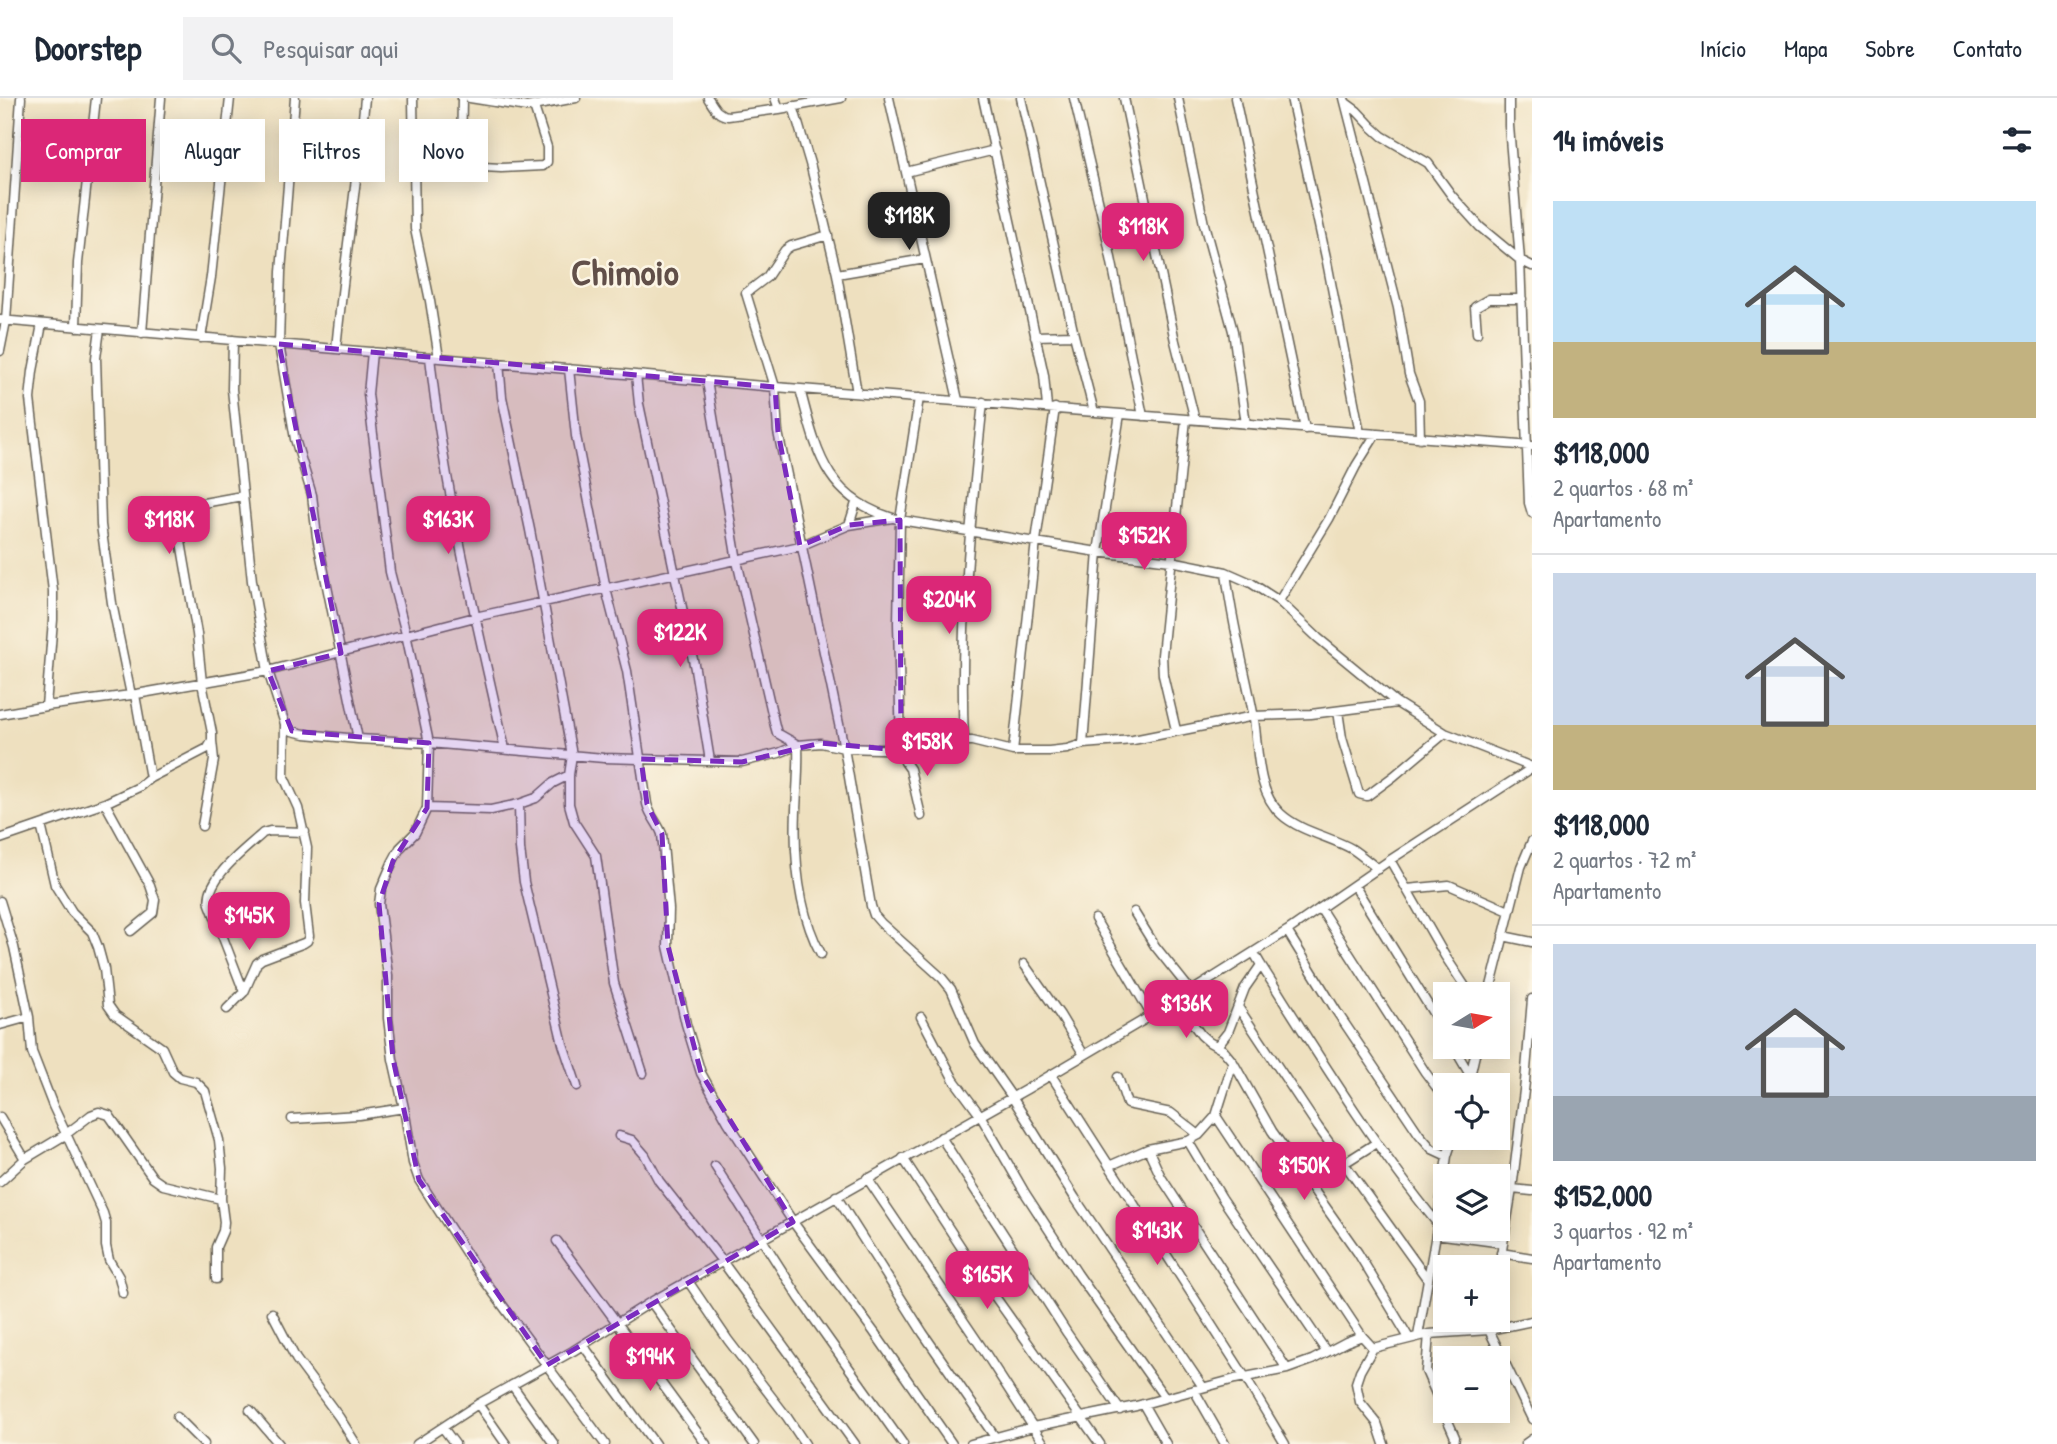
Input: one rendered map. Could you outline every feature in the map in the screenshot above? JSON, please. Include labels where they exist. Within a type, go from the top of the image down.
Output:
[{"type":"street","points":[[0,351],[21,98]]},
{"type":"street","points":[[76,327],[78,263],[96,98]]},
{"type":"street","points":[[142,333],[161,98]]},
{"type":"street","points":[[201,338],[211,277],[230,98]]},
{"type":"street","points":[[295,98],[281,272],[279,344],[295,439],[312,495],[317,537],[358,739]]},
{"type":"street","points":[[336,349],[365,98]]},
{"type":"street","points":[[413,98],[415,229],[430,301],[445,467],[505,749]]},
{"type":"street","points":[[462,98],[461,159],[465,166],[543,166],[547,162],[545,139],[534,107]]},
{"type":"street","points":[[476,99],[518,107],[534,107],[553,100],[576,98]]},
{"type":"street","points":[[708,98],[717,112],[728,117],[840,98]]},
{"type":"street","points":[[775,98],[779,108]]},
{"type":"street","points":[[889,98],[958,400]]},
{"type":"street","points":[[983,98],[1051,408],[1013,751]]},
{"type":"street","points":[[1021,98],[1094,412]]},
{"type":"street","points":[[1074,98],[1143,416]]},
{"type":"street","points":[[1124,98],[1190,420],[1171,561],[1162,655],[1163,674],[1176,730]]},
{"type":"street","points":[[1178,98],[1204,224],[1233,331],[1246,424]]},
{"type":"street","points":[[1235,98],[1305,429]]},
{"type":"street","points":[[1291,98],[1327,262],[1360,433]]},
{"type":"street","points":[[1509,98],[1530,446],[1529,503],[1532,513]]},
{"type":"street","points":[[1345,100],[1382,136],[1428,163],[1461,207],[1480,227],[1520,260],[1532,266]]},
{"type":"street","points":[[1345,100],[1398,308],[1409,374],[1419,401],[1420,438]]},
{"type":"street","points":[[793,106],[838,274],[858,393]]},
{"type":"street","points":[[906,172],[995,150]]},
{"type":"street","points":[[828,235],[785,250],[767,277],[746,293],[775,387],[778,432],[844,748],[868,895],[874,915],[951,989],[975,1044],[1012,1097],[1199,1389],[1225,1444]]},
{"type":"street","points":[[838,274],[925,259]]},
{"type":"street","points":[[1476,333],[1474,310],[1479,304],[1489,299],[1521,299]]},
{"type":"street","points":[[3,321],[775,387],[1530,446]]},
{"type":"street","points":[[42,324],[30,399],[53,591],[46,706]]},
{"type":"street","points":[[100,329],[96,358],[101,525],[112,603],[150,778]]},
{"type":"street","points":[[1035,336],[1074,335]]},
{"type":"street","points":[[227,1009],[244,992],[262,958],[307,941],[309,936],[305,903],[305,832],[284,777],[285,724],[268,671],[252,581],[232,390],[233,341]]},
{"type":"street","points":[[372,352],[368,394],[370,424],[390,572],[407,634],[429,743],[427,808],[415,833],[400,848],[393,861],[381,889],[379,904],[388,976],[388,1018],[393,1059],[414,1163],[419,1180],[481,1276],[605,1444]]},
{"type":"street","points":[[499,363],[502,397],[572,755],[569,804],[574,822],[596,856],[614,984],[643,1073]]},
{"type":"street","points":[[569,369],[576,436],[606,589],[627,671],[646,804],[662,834],[669,909],[668,946],[686,1024],[701,1073],[728,1122],[793,1222],[952,1444]]},
{"type":"street","points":[[636,375],[639,404],[695,669],[710,761]]},
{"type":"street","points":[[707,381],[737,561],[775,726],[777,733],[798,745]]},
{"type":"street","points":[[800,388],[816,449],[835,481],[856,503],[896,519],[1098,552],[1171,561],[1226,572],[1251,583],[1279,601],[1318,638],[1397,703],[1445,733],[1532,767]]},
{"type":"street","points":[[919,398],[896,519],[901,750],[910,769],[921,816]]},
{"type":"street","points":[[964,741],[962,673],[970,531],[983,402]]},
{"type":"street","points":[[1083,744],[1098,552],[1120,414]]},
{"type":"street","points":[[1279,601],[1376,434]]},
{"type":"street","points":[[202,826],[214,760],[197,634],[179,530],[180,512],[187,506],[242,496]]},
{"type":"street","points":[[849,526],[856,503]]},
{"type":"street","points":[[0,714],[133,695],[268,671],[475,617],[800,546],[849,526],[896,519]]},
{"type":"street","points":[[1226,572],[1230,607],[1254,716],[1256,749],[1269,800],[1282,815],[1316,834],[1352,849],[1378,869]]},
{"type":"street","points":[[285,724],[292,731],[305,734],[358,739],[572,755],[742,762],[779,753],[798,745],[821,743],[844,748],[949,751],[964,741],[972,741],[1013,751],[1049,751],[1083,744],[1133,740],[1254,716],[1311,714],[1397,703]]},
{"type":"street","points":[[1338,711],[1345,749],[1359,794],[1362,796],[1367,796],[1394,776],[1445,733]]},
{"type":"street","points":[[0,839],[105,803],[208,748],[212,741]]},
{"type":"street","points":[[798,745],[797,862],[812,938],[821,954]]},
{"type":"street","points":[[417,1444],[651,1302],[1152,1016],[1254,953],[1532,767]]},
{"type":"street","points":[[427,808],[491,810],[519,804],[536,798],[553,783],[569,775]]},
{"type":"street","points":[[105,803],[150,885],[155,900],[153,913],[131,931]]},
{"type":"street","points":[[519,804],[524,882],[563,1044],[577,1086]]},
{"type":"street","points":[[41,825],[55,885],[72,912],[92,932],[98,947],[104,969],[108,1005],[115,1015],[162,1048],[173,1072],[180,1078],[196,1082],[205,1091],[219,1140],[222,1168],[221,1199],[224,1222],[216,1247],[216,1279]]},
{"type":"street","points":[[244,992],[210,904],[209,893],[224,869],[263,833],[305,832]]},
{"type":"street","points":[[1492,982],[1521,867],[1532,841]]},
{"type":"street","points":[[1390,860],[1462,982]]},
{"type":"street","points":[[1354,885],[1433,1013]]},
{"type":"street","points":[[1407,889],[1449,885],[1509,911]]},
{"type":"street","points":[[0,901],[14,947],[29,1017],[32,1052],[65,1135],[103,1213],[109,1260],[119,1277],[123,1293]]},
{"type":"street","points":[[1320,908],[1433,1082]]},
{"type":"street","points":[[1134,912],[1155,946],[1191,991]]},
{"type":"street","points":[[1095,919],[1152,1016]]},
{"type":"street","points":[[1287,931],[1337,1012],[1419,1134],[1433,1149],[1447,1156]]},
{"type":"street","points":[[1503,936],[1532,942]]},
{"type":"street","points":[[1254,953],[1376,1143],[1433,1218]]},
{"type":"street","points":[[1024,964],[1084,1055]]},
{"type":"street","points":[[1217,1046],[1228,1032],[1245,988],[1261,965]]},
{"type":"street","points":[[1532,999],[1529,1082],[1502,1253],[1532,1258]]},
{"type":"street","points":[[1176,1001],[1200,1035],[1223,1050],[1233,1062],[1272,1131],[1358,1254],[1409,1338]]},
{"type":"street","points":[[1238,1007],[1343,1164],[1428,1280]]},
{"type":"street","points":[[0,1025],[29,1017]]},
{"type":"street","points":[[921,1017],[954,1080],[979,1115],[1025,1192],[1077,1273],[1165,1398]]},
{"type":"street","points":[[1109,1166],[1148,1149],[1188,1141],[1199,1135],[1216,1116],[1233,1062]]},
{"type":"street","points":[[1051,1075],[1245,1377],[1285,1444]]},
{"type":"street","points":[[1118,1077],[1127,1104],[1171,1113],[1199,1135]]},
{"type":"street","points":[[292,1119],[359,1115],[404,1108]]},
{"type":"street","points":[[0,1182],[25,1158],[99,1112],[109,1115],[153,1178],[163,1185],[221,1199]]},
{"type":"street","points":[[1216,1116],[1373,1348]]},
{"type":"street","points":[[0,1117],[25,1158]]},
{"type":"street","points":[[619,1136],[632,1140],[645,1155],[659,1181],[722,1261],[856,1444]]},
{"type":"street","points":[[941,1137],[1120,1409]]},
{"type":"street","points":[[1188,1141],[1222,1198],[1326,1351]]},
{"type":"street","points":[[1343,1164],[1376,1143]]},
{"type":"street","points":[[1148,1149],[1161,1177],[1287,1369]]},
{"type":"street","points":[[1446,1164],[1449,1150]]},
{"type":"street","points":[[903,1158],[974,1267],[1100,1444]]},
{"type":"street","points":[[715,1166],[800,1299],[903,1444]]},
{"type":"street","points":[[867,1178],[1044,1444]]},
{"type":"street","points":[[1512,1189],[1532,1191]]},
{"type":"street","points":[[836,1196],[923,1334],[995,1437]]},
{"type":"street","points":[[557,1241],[706,1444]]},
{"type":"street","points":[[1418,1336],[1435,1241]]},
{"type":"street","points":[[1488,1241],[1503,1243]]},
{"type":"street","points":[[688,1281],[805,1444]]},
{"type":"street","points":[[651,1302],[754,1444]]},
{"type":"street","points":[[272,1313],[296,1359],[356,1444]]},
{"type":"street","points":[[1510,1326],[1532,1321]]},
{"type":"street","points":[[1384,1444],[1377,1423],[1360,1402],[1356,1383],[1373,1348],[1418,1336],[1459,1332]]},
{"type":"street","points":[[1490,1332],[1532,1419]]},
{"type":"street","points":[[1429,1334],[1426,1371],[1455,1437],[1454,1444]]},
{"type":"street","points":[[971,1444],[1033,1427],[1287,1369],[1363,1336]]},
{"type":"street","points":[[583,1345],[656,1444]]},
{"type":"street","points":[[512,1385],[554,1444]]},
{"type":"street","points":[[1143,1404],[1166,1444]]},
{"type":"street","points":[[478,1405],[506,1444]]},
{"type":"street","points":[[250,1410],[279,1444]]},
{"type":"street","points":[[177,1417],[204,1444]]},
{"type":"street","points":[[443,1428],[455,1444]]},
{"type":"street","points":[[1525,1444],[1532,1439]]},
{"type":"highlighted area","points":[[279,344],[775,387],[778,432],[800,546],[849,525],[900,520],[901,750],[821,743],[742,762],[641,759],[647,804],[662,834],[668,946],[701,1073],[793,1222],[547,1365],[419,1180],[393,1059],[379,904],[393,861],[427,808],[429,743],[292,731],[268,671],[341,653]]},
{"type":"district","name":"Chimoio","points":[[625,272]]}]
